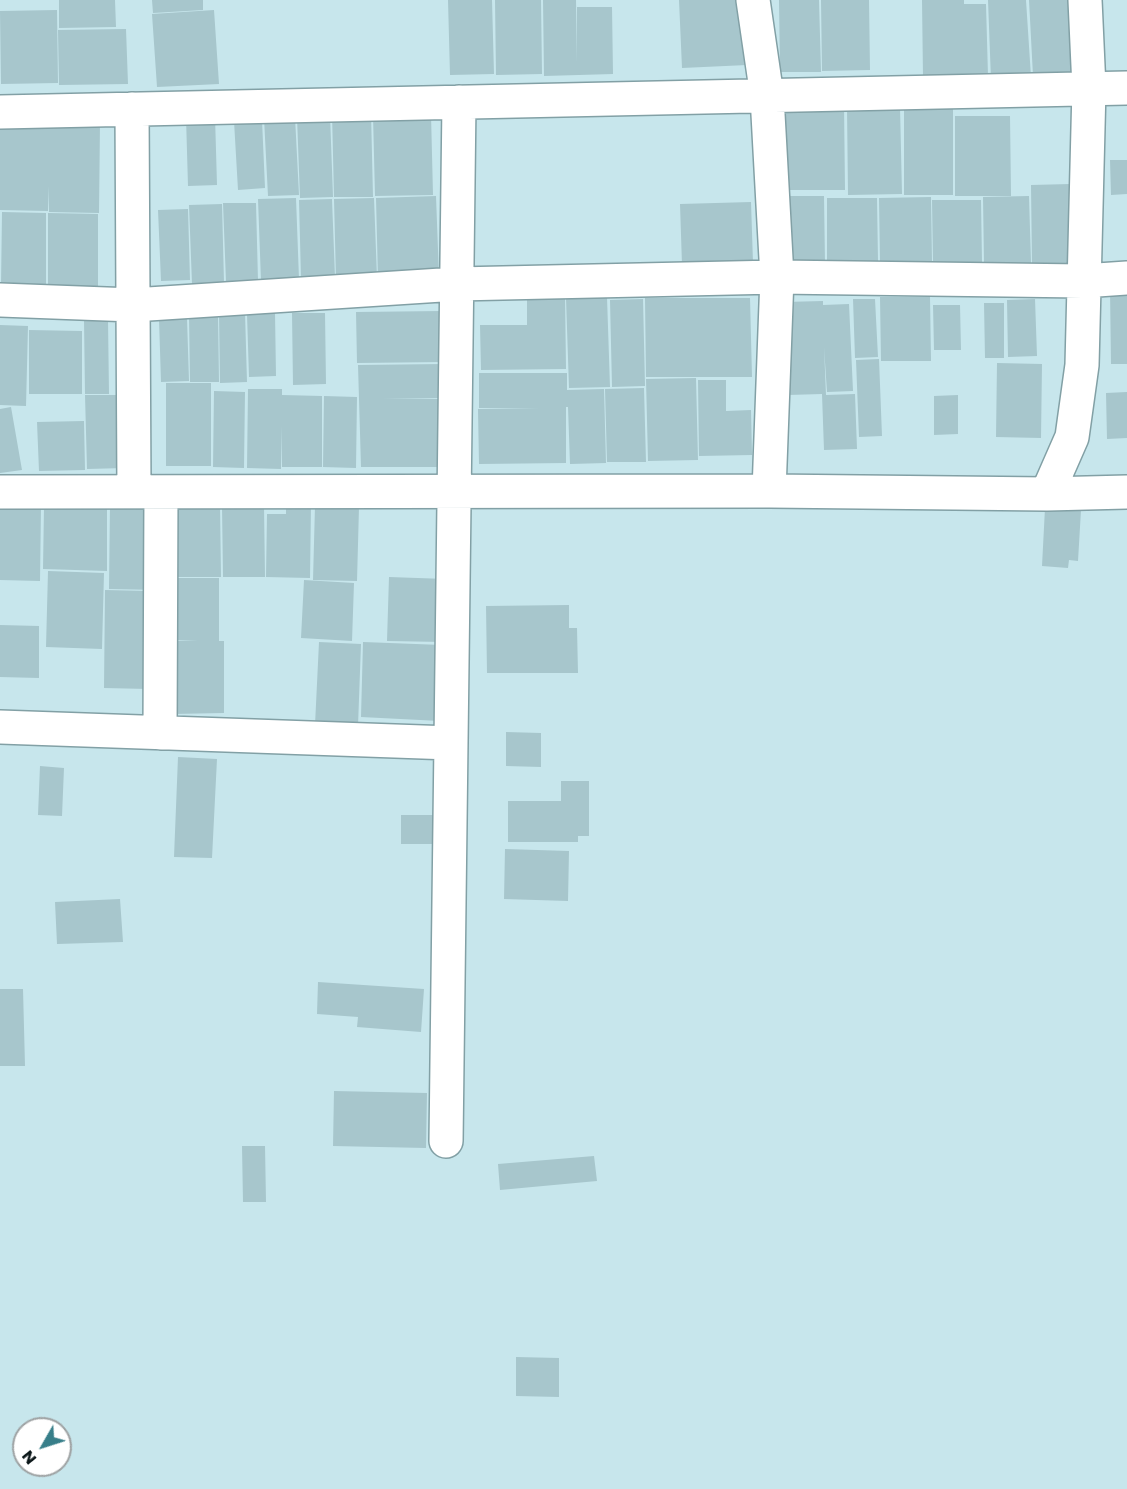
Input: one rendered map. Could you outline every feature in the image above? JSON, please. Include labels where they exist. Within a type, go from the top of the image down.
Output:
[{"type":"street","points":[[753,0],[767,96],[777,277],[770,491]]},
{"type":"street","points":[[1047,494],[1072,437],[1082,365],[1089,88],[1085,0]]},
{"type":"street","points":[[0,112],[1127,88]]},
{"type":"street","points":[[446,1141],[459,102]]},
{"type":"street","points":[[132,109],[133,305],[147,492],[160,732]]},
{"type":"street","points":[[0,300],[133,305],[457,284],[777,277],[1083,281],[1127,278]]},
{"type":"street","points":[[0,492],[454,490],[1047,494],[1127,492]]},
{"type":"street","points":[[0,727],[451,743]]},
{"type":"building","points":[[59,0],[115,0],[116,27],[59,28]]},
{"type":"building","points":[[152,0],[203,0],[203,10],[153,13]]},
{"type":"building","points":[[448,0],[492,0],[494,74],[450,75]]},
{"type":"building","points":[[495,0],[541,0],[542,74],[496,75]]},
{"type":"building","points":[[543,0],[576,0],[577,63],[577,7],[612,7],[613,74],[544,76]]},
{"type":"building","points":[[679,0],[744,0],[747,65],[682,68]]},
{"type":"building","points":[[779,0],[819,0],[821,72],[780,72]]},
{"type":"building","points":[[821,0],[869,0],[870,70],[822,71]]},
{"type":"building","points":[[922,0],[964,0],[964,4],[986,4],[988,76],[923,77]]},
{"type":"building","points":[[988,0],[1026,0],[1031,77],[991,80]]},
{"type":"building","points":[[1029,0],[1075,0],[1079,74],[1033,76]]},
{"type":"building","points":[[57,10],[58,83],[1,84],[0,11]]},
{"type":"building","points":[[214,10],[219,84],[157,87],[152,14]]},
{"type":"building","points":[[126,29],[128,84],[59,85],[58,30]]},
{"type":"building","points":[[786,104],[844,104],[845,190],[786,190]]},
{"type":"building","points":[[847,107],[900,107],[902,194],[848,195]]},
{"type":"building","points":[[904,108],[953,108],[953,195],[904,195]]},
{"type":"building","points":[[332,113],[371,113],[373,197],[334,197]]},
{"type":"building","points":[[431,114],[433,195],[375,196],[373,115]]},
{"type":"building","points":[[330,115],[333,197],[300,198],[297,117]]},
{"type":"building","points":[[215,116],[217,185],[188,186],[186,117]]},
{"type":"building","points":[[955,116],[1010,116],[1011,196],[955,196]]},
{"type":"building","points":[[295,117],[299,195],[268,196],[264,118]]},
{"type":"building","points":[[262,120],[265,188],[238,190],[234,121]]},
{"type":"building","points":[[100,123],[99,213],[49,212],[49,186],[48,211],[0,210],[0,124]]},
{"type":"building","points":[[1110,160],[1127,160],[1127,194],[1111,195]]},
{"type":"building","points":[[1070,184],[1071,264],[1032,265],[1031,185]]},
{"type":"building","points":[[436,196],[439,277],[378,279],[376,198]]},
{"type":"building","points":[[784,196],[824,196],[825,264],[786,265]]},
{"type":"building","points":[[1029,196],[1031,263],[984,264],[983,197]]},
{"type":"building","points":[[931,197],[932,262],[880,262],[879,198]]},
{"type":"building","points":[[296,198],[299,279],[261,281],[258,199]]},
{"type":"building","points":[[374,198],[377,278],[336,279],[334,199]]},
{"type":"building","points":[[827,198],[877,198],[878,261],[827,261]]},
{"type":"building","points":[[332,199],[335,278],[301,279],[299,200]]},
{"type":"building","points":[[932,200],[981,200],[982,263],[933,263]]},
{"type":"building","points":[[751,202],[753,263],[682,265],[680,204]]},
{"type":"building","points":[[223,203],[256,203],[258,281],[226,282]]},
{"type":"building","points":[[222,204],[224,283],[192,284],[189,205]]},
{"type":"building","points":[[188,209],[190,280],[161,281],[158,210]]},
{"type":"building","points":[[2,212],[46,213],[46,287],[1,286]]},
{"type":"building","points":[[48,213],[98,214],[98,288],[48,287]]},
{"type":"building","points":[[1110,289],[1127,289],[1127,364],[1111,364]]},
{"type":"building","points":[[565,294],[566,369],[481,370],[480,325],[527,325],[527,295]]},
{"type":"building","points":[[607,297],[610,387],[569,388],[566,298]]},
{"type":"building","points":[[880,297],[930,297],[931,361],[881,361]]},
{"type":"building","points":[[645,298],[750,298],[752,377],[646,377]]},
{"type":"building","points":[[643,299],[645,386],[612,387],[610,300]]},
{"type":"building","points":[[853,299],[875,299],[878,357],[855,358]]},
{"type":"building","points":[[1035,299],[1037,356],[1008,357],[1007,300]]},
{"type":"building","points":[[823,301],[823,305],[849,304],[853,391],[827,392],[824,347],[826,395],[855,394],[857,449],[824,450],[822,394],[788,395],[784,302]]},
{"type":"building","points":[[984,303],[1004,303],[1004,358],[985,358]]},
{"type":"building","points":[[933,305],[960,305],[961,350],[934,350]]},
{"type":"building","points":[[442,311],[443,362],[357,363],[356,312]]},
{"type":"building","points":[[245,312],[247,382],[220,383],[219,313]]},
{"type":"building","points":[[275,313],[276,376],[249,377],[247,314]]},
{"type":"building","points":[[292,313],[325,313],[326,384],[293,385]]},
{"type":"building","points":[[218,314],[219,382],[190,382],[189,315]]},
{"type":"building","points":[[187,318],[189,381],[161,382],[159,319]]},
{"type":"building","points":[[84,320],[108,320],[109,394],[85,394]]},
{"type":"building","points":[[0,325],[28,326],[26,406],[0,405]]},
{"type":"building","points":[[29,330],[82,331],[82,394],[29,394]]},
{"type":"building","points":[[879,359],[882,436],[859,437],[856,360]]},
{"type":"building","points":[[997,363],[1042,364],[1041,438],[996,437]]},
{"type":"building","points":[[444,364],[445,398],[383,399],[444,399],[444,467],[361,467],[358,365]]},
{"type":"building","points":[[479,373],[567,373],[567,390],[604,389],[606,463],[570,464],[568,407],[566,407],[566,463],[479,464],[478,409],[539,409],[479,408]]},
{"type":"building","points":[[696,378],[698,460],[648,461],[646,379]]},
{"type":"building","points":[[698,380],[726,380],[726,411],[751,410],[752,455],[699,456]]},
{"type":"building","points":[[166,383],[211,383],[211,466],[166,466]]},
{"type":"building","points":[[644,388],[646,462],[607,462],[605,389]]},
{"type":"building","points":[[248,389],[282,389],[282,395],[322,396],[322,467],[282,467],[281,426],[281,469],[247,468]]},
{"type":"building","points":[[214,391],[245,392],[244,468],[213,467]]},
{"type":"building","points":[[1127,392],[1127,438],[1107,439],[1106,393]]},
{"type":"building","points":[[85,395],[122,395],[125,468],[87,469]]},
{"type":"building","points":[[958,395],[958,434],[934,435],[934,396]]},
{"type":"building","points":[[324,396],[357,397],[356,468],[323,467]]},
{"type":"building","points":[[11,407],[22,470],[0,473],[0,409]]},
{"type":"building","points":[[84,421],[85,470],[39,471],[37,422]]},
{"type":"building","points":[[286,503],[311,503],[310,578],[266,577],[267,514],[286,514]]},
{"type":"building","points":[[0,504],[41,505],[40,581],[0,580]]},
{"type":"building","points":[[110,505],[160,505],[159,590],[109,589]]},
{"type":"building","points":[[169,505],[220,505],[221,577],[170,577]]},
{"type":"building","points":[[222,506],[264,506],[265,577],[223,577]]},
{"type":"building","points":[[315,506],[359,507],[357,581],[313,580]]},
{"type":"building","points":[[44,507],[107,508],[107,571],[43,569]]},
{"type":"building","points":[[1045,508],[1081,510],[1078,561],[1069,560],[1068,568],[1042,566]]},
{"type":"building","points":[[48,571],[104,573],[102,649],[46,647]]},
{"type":"building","points":[[389,577],[446,579],[444,642],[387,641]]},
{"type":"building","points":[[171,578],[219,578],[219,641],[224,641],[224,713],[173,714],[172,641],[198,640],[171,640]]},
{"type":"building","points":[[304,580],[354,583],[352,641],[301,638]]},
{"type":"building","points":[[105,590],[149,591],[148,689],[104,688]]},
{"type":"building","points":[[569,605],[569,628],[577,628],[578,673],[487,673],[486,606]]},
{"type":"building","points":[[0,625],[39,626],[39,678],[0,677]]},
{"type":"building","points":[[319,642],[361,644],[358,726],[315,725]]},
{"type":"building","points":[[363,642],[442,645],[440,721],[361,717]]},
{"type":"building","points":[[506,732],[541,733],[541,767],[506,766]]},
{"type":"building","points":[[178,757],[217,759],[212,858],[174,857]]},
{"type":"building","points":[[40,766],[64,768],[62,816],[38,815]]},
{"type":"building","points":[[561,781],[589,781],[589,836],[578,836],[578,842],[508,842],[508,801],[561,801]]},
{"type":"building","points":[[401,815],[444,815],[444,844],[401,844]]},
{"type":"building","points":[[505,849],[569,851],[568,901],[504,899]]},
{"type":"building","points":[[120,899],[123,942],[57,944],[55,902]]},
{"type":"building","points":[[318,982],[424,989],[421,1032],[357,1027],[358,1017],[317,1014]]},
{"type":"building","points":[[0,989],[23,989],[25,1066],[0,1066]]},
{"type":"building","points":[[334,1091],[427,1093],[426,1148],[333,1146]]},
{"type":"building","points":[[242,1146],[265,1146],[266,1202],[243,1202]]},
{"type":"building","points":[[594,1156],[597,1181],[500,1190],[498,1164]]},
{"type":"building","points":[[516,1357],[559,1358],[559,1397],[516,1396]]}]
